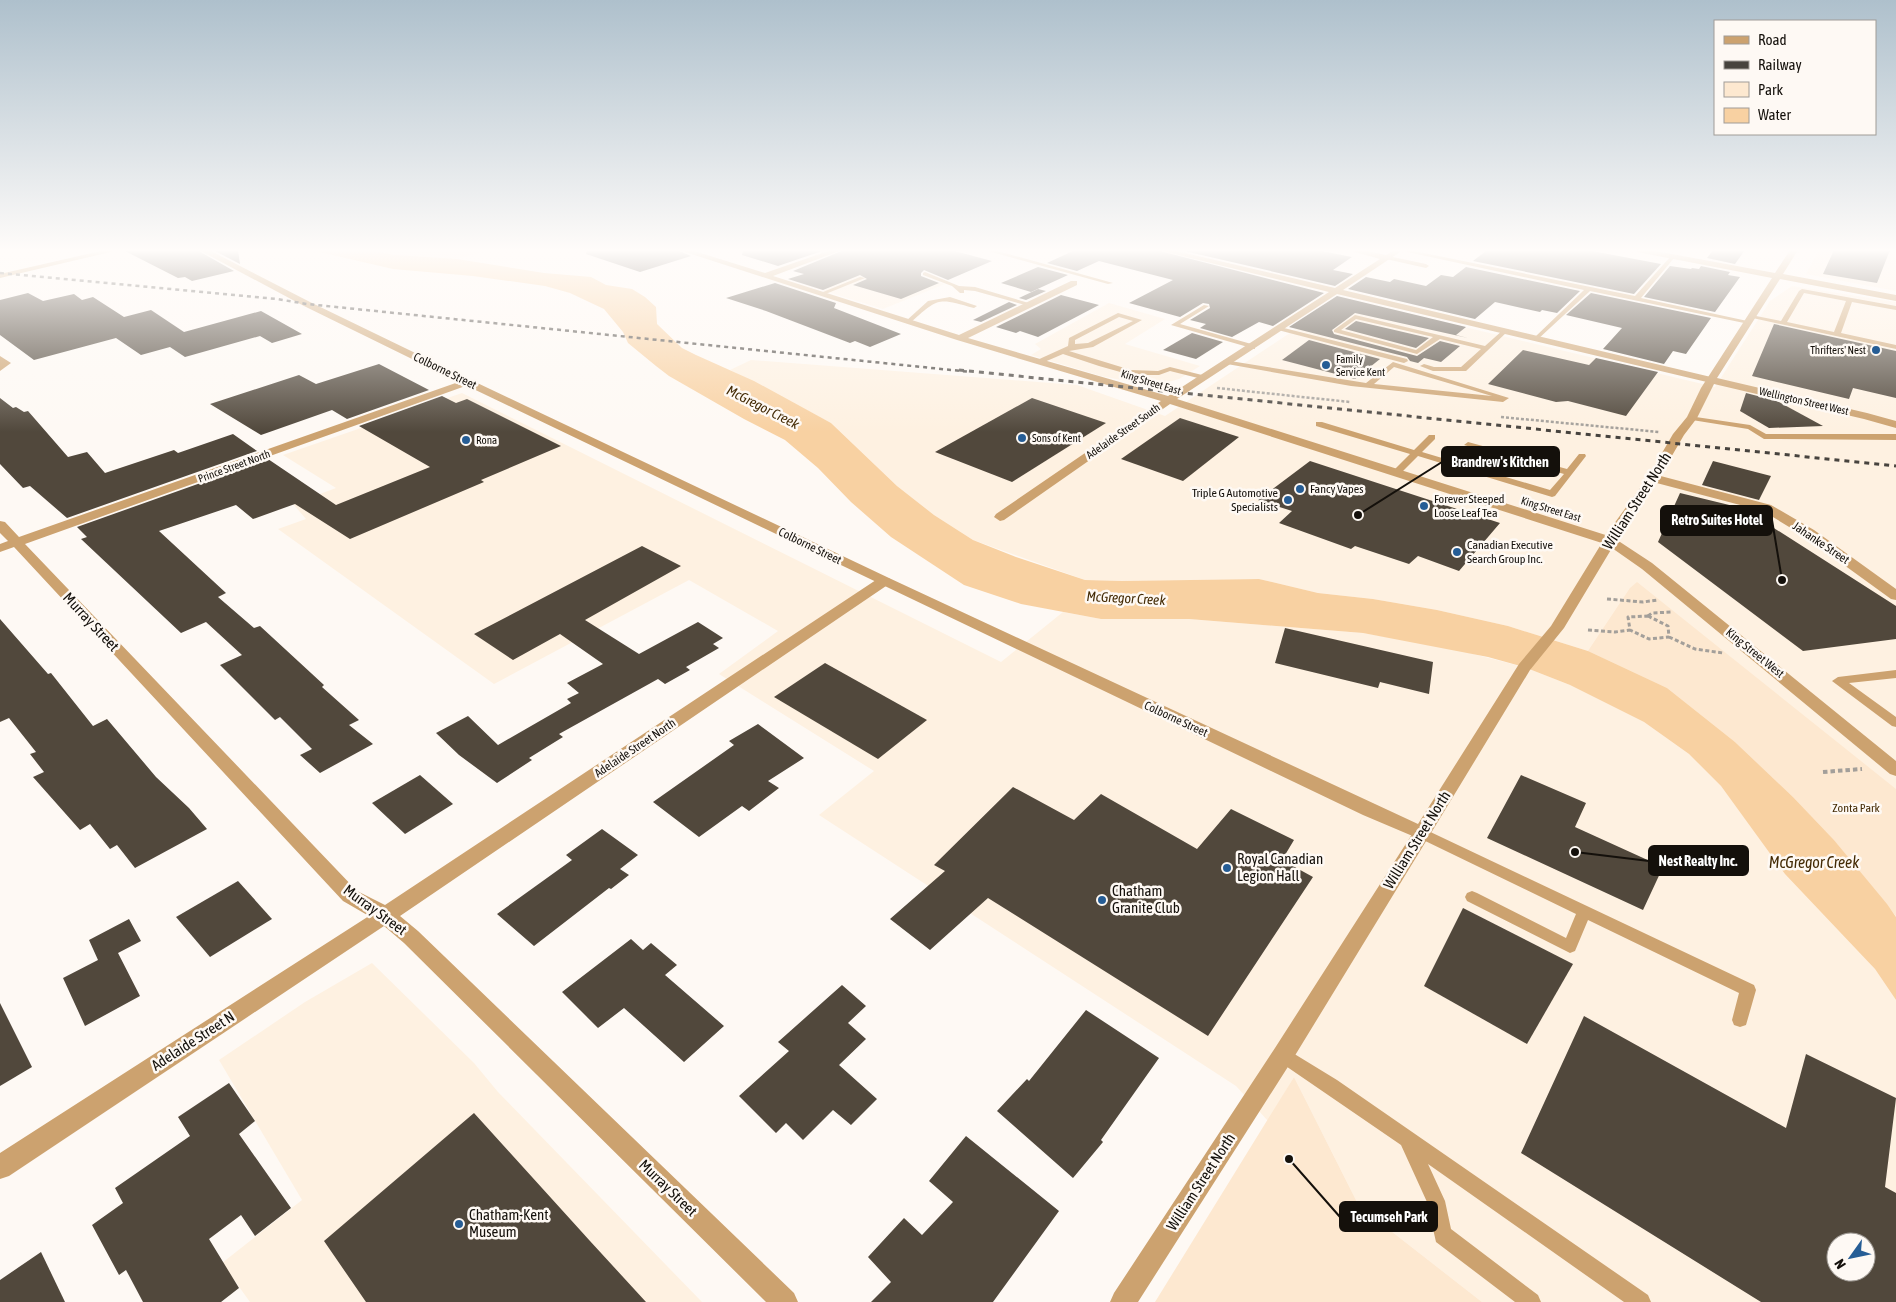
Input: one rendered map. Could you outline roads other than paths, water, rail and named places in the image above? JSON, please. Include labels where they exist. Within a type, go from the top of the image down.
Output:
[{"type":"street","name":"Colborne Street","points":[[320,311],[884,581],[1360,806],[1422,833]]},
{"type":"street","name":"King Street East","points":[[876,311],[960,338],[1169,400],[1610,541]]},
{"type":"street","points":[[960,338],[1015,311]]},
{"type":"street","name":"Adelaide Street South","points":[[1000,517],[1169,400],[1307,311]]},
{"type":"street","name":"Wellington Street West","points":[[1420,311],[1867,416],[1896,425]]},
{"type":"street","name":"William Street North","points":[[1124,1302],[1283,1055],[1524,667],[1557,628],[1610,541],[1653,478],[1679,434],[1692,418],[1711,380],[1755,311]]},
{"type":"street","points":[[0,359],[6,364],[0,368]]},
{"type":"street","name":"Prince Street North","points":[[0,548],[467,382]]},
{"type":"street","name":"Jahanke Street","points":[[1653,478],[1767,508],[1809,533],[1896,596]]},
{"type":"street","name":"Murray Street","points":[[0,525],[350,896],[385,915],[411,936],[785,1302]]},
{"type":"street","name":"King Street West","points":[[1610,541],[1654,572],[1894,767]]},
{"type":"street","name":"Adelaide Street North","points":[[385,915],[884,581]]},
{"type":"street","name":"Adelaide Street N","points":[[0,1166],[385,915]]},
{"type":"lane","points":[[909,321],[920,311]]},
{"type":"lane","points":[[1198,311],[1174,326],[1252,347]]},
{"type":"lane","points":[[1537,338],[1566,311]]},
{"type":"lane","points":[[1706,311],[1837,334],[1896,347]]},
{"type":"lane","points":[[1782,324],[1790,311]]},
{"type":"lane","points":[[1837,334],[1846,311]]},
{"type":"lane","points":[[1039,361],[1072,347],[1090,345],[1139,320],[1118,315],[1071,339],[1072,347]]},
{"type":"lane","points":[[1438,337],[1417,352],[1336,331],[1354,317],[1486,348]]},
{"type":"lane","points":[[1276,331],[1433,369],[1463,369],[1505,331]]},
{"type":"lane","points":[[1227,362],[1367,386],[1502,400],[1505,398],[1276,331]]},
{"type":"lane","points":[[1062,351],[1134,374],[1164,373],[1170,369],[1203,378]]},
{"type":"lane","points":[[1367,386],[1393,364]]},
{"type":"lane","points":[[1692,418],[1750,427],[1764,436],[1896,437]]},
{"type":"lane","points":[[1319,424],[1552,494],[1582,456]]},
{"type":"lane","points":[[1396,473],[1432,437]]},
{"type":"lane","points":[[1468,445],[1568,472]]},
{"type":"lane","points":[[1896,674],[1838,681],[1896,723]]},
{"type":"lane","points":[[1422,833],[1748,990],[1740,1020]]},
{"type":"lane","points":[[1472,897],[1570,947],[1584,911]]},
{"type":"lane","points":[[1283,1055],[1642,1302]]},
{"type":"lane","points":[[1407,1140],[1436,1201],[1443,1235],[1531,1302]]},
{"type":"water","name":"McGregor Creek","points":[[605,311],[656,311],[657,324],[682,348],[754,381],[831,423],[897,486],[934,515],[973,540],[1016,557],[1085,580],[1259,579],[1318,593],[1373,599],[1437,610],[1508,626],[1588,651],[1667,688],[1735,742],[1793,797],[1834,840],[1887,904],[1896,917],[1896,1000],[1875,969],[1785,874],[1721,786],[1689,754],[1644,722],[1570,685],[1524,667],[1488,657],[1363,633],[1189,619],[1101,619],[1021,604],[964,585],[891,537],[851,502],[818,468],[785,440],[669,376],[628,343],[623,332]]},
{"type":"railway","points":[[373,311],[971,372]]},
{"type":"railway","points":[[959,370],[1896,466]]},
{"type":"place","name":"Thrifters' Nest","points":[[1876,350]]},
{"type":"place","name":"Family Service Kent","points":[[1326,365]]},
{"type":"place","name":"Sons of Kent","points":[[1022,438]]},
{"type":"place","name":"Rona","points":[[466,440]]},
{"type":"place","name":"Fancy Vapes","points":[[1300,489]]},
{"type":"place","name":"Triple G Automotive Specialists","points":[[1288,500]]},
{"type":"place","name":"Forever Steeped Loose Leaf Tea","points":[[1424,506]]},
{"type":"place","name":"Brandrew's Kitchen","points":[[1358,515]]},
{"type":"place","name":"Canadian Executive Search Group Inc.","points":[[1457,552]]},
{"type":"place","name":"Retro Suites Hotel","points":[[1782,580]]},
{"type":"place","name":"Nest Realty Inc.","points":[[1575,852]]},
{"type":"place","name":"Royal Canadian Legion Hall","points":[[1227,868]]},
{"type":"place","name":"Chatham Granite Club","points":[[1102,900]]},
{"type":"place","name":"Tecumseh Park","points":[[1289,1159]]},
{"type":"place","name":"Chatham-Kent Museum","points":[[459,1224]]},
{"type":"park label","name":"Zonta Park","points":[[1856,808]]}]
